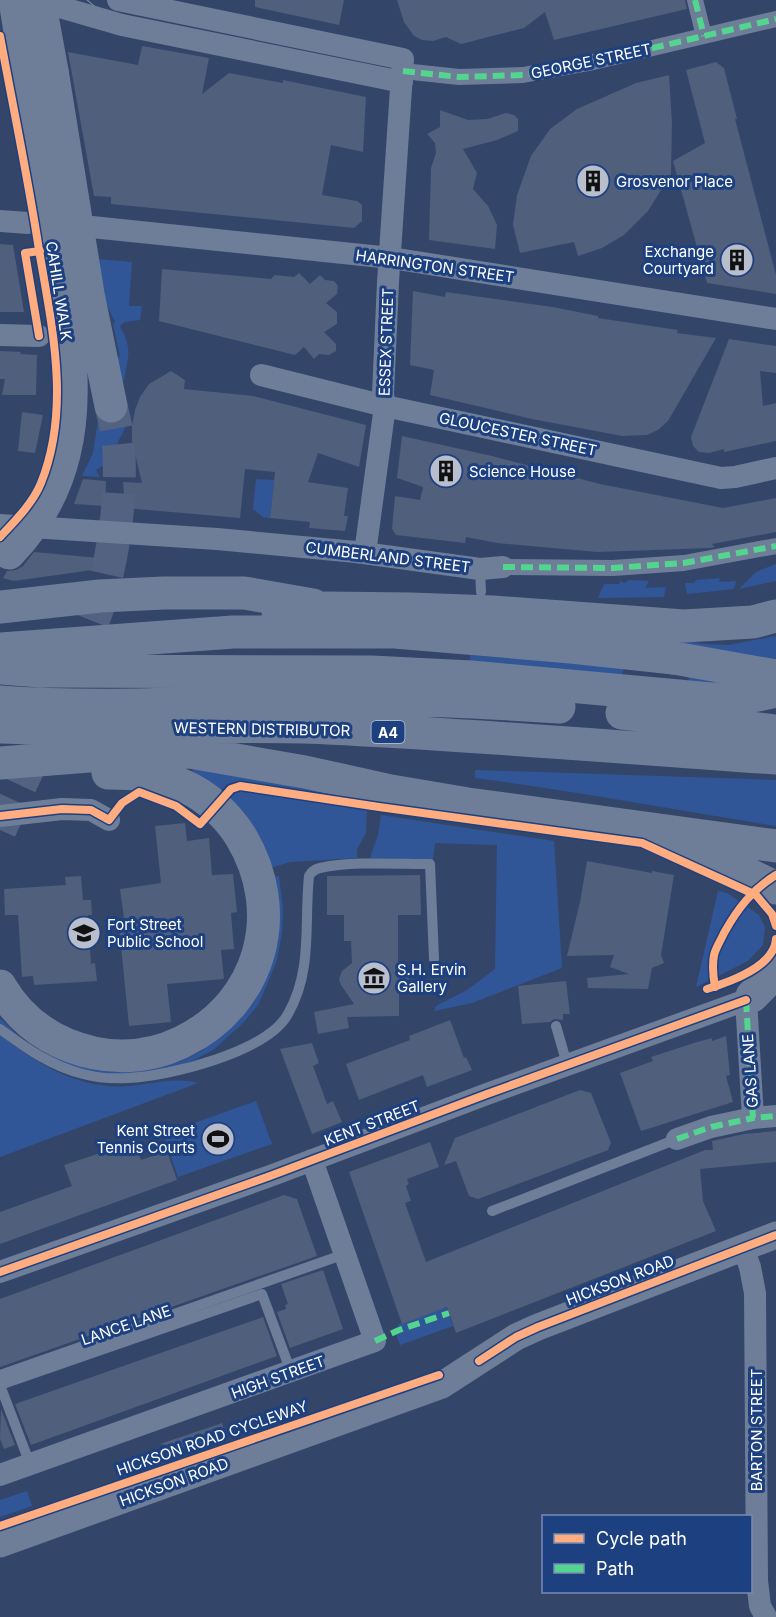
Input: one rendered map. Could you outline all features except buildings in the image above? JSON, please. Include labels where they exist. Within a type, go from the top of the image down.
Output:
[{"type":"highway","points":[[3,547],[32,525],[43,509],[63,462],[72,411],[72,371],[68,340],[15,0]]},
{"type":"highway","points":[[39,0],[88,294],[111,406]]},
{"type":"highway","points":[[0,607],[100,596],[244,593],[326,608],[493,612],[684,626],[753,622],[776,616]]},
{"type":"highway","points":[[0,621],[244,608],[283,599]]},
{"type":"highway","points":[[98,616],[223,633],[262,620],[326,608]]},
{"type":"highway","points":[[0,649],[223,633],[395,632],[674,658],[776,676]]},
{"type":"highway","points":[[0,668],[41,671],[371,672],[471,677],[711,699],[744,698],[776,692]]},
{"type":"highway","points":[[0,691],[103,684],[194,670]]},
{"type":"highway","points":[[0,702],[134,705],[429,700],[583,709],[776,731]]},
{"type":"highway","points":[[679,720],[739,722],[776,715]]},
{"type":"highway","name":"WESTERN DISTRIBUTOR","points":[[0,727],[327,728],[776,758]]},
{"type":"highway","points":[[0,763],[127,753],[190,752],[305,772],[391,791],[776,846]]},
{"type":"highway","points":[[305,772],[390,781],[776,835]]},
{"type":"highway","points":[[0,773],[138,773],[185,786],[212,804],[235,828],[256,868],[265,907],[261,946],[256,964],[238,996],[218,1018],[204,1029],[160,1051],[120,1056],[70,1046],[49,1037],[25,1018],[0,986]]},
{"type":"highway","points":[[627,826],[713,859],[773,888]]},
{"type":"highway","points":[[762,995],[776,972]]},
{"type":"street","name":"GEORGE STREET","points":[[50,0],[63,8],[122,25],[403,70],[467,78],[523,75],[589,63],[776,20]]},
{"type":"street","name":"GEORGE STREET","points":[[118,0],[403,70]]},
{"type":"street","points":[[695,0],[704,36]]},
{"type":"street","name":"ESSEX STREET","points":[[365,553],[385,406],[383,394],[388,282],[403,70]]},
{"type":"street","points":[[0,221],[27,223]]},
{"type":"street","name":"HARRINGTON STREET","points":[[92,227],[391,258],[776,319]]},
{"type":"street","points":[[0,335],[39,336]]},
{"type":"street","name":"GLOUCESTER STREET","points":[[261,375],[385,406],[721,478],[776,468]]},
{"type":"street","name":"CUMBERLAND STREET","points":[[3,547],[217,539],[365,553],[480,569],[503,567],[613,568],[684,563],[776,546]]},
{"type":"street","points":[[0,816],[62,809],[91,810],[109,820]]},
{"type":"street","name":"KENT STREET","points":[[0,1272],[762,995]]},
{"type":"street","name":"GAS LANE","points":[[762,995],[753,1118],[776,1116]]},
{"type":"street","points":[[677,1139],[711,1127],[753,1118]]},
{"type":"street","name":"HIGH STREET","points":[[0,1475],[375,1341],[312,1160]]},
{"type":"street","name":"HICKSON ROAD","points":[[0,1544],[442,1385],[516,1338],[538,1327],[776,1235]]},
{"type":"street","name":"BARTON STREET","points":[[743,1248],[752,1273],[755,1293],[757,1564],[758,1594],[764,1615]]},
{"type":"lane","points":[[480,569],[481,592]]},
{"type":"lane","points":[[0,1029],[42,1058],[63,1068],[82,1074],[111,1078],[145,1076],[177,1070],[202,1064],[246,1047],[278,1028],[294,1002],[302,982],[305,964],[309,876],[311,872],[321,867],[430,864],[434,959]]},
{"type":"lane","points":[[556,1026],[567,1064]]},
{"type":"lane","points":[[492,1211],[677,1139]]},
{"type":"lane","points":[[0,1375],[345,1254]]},
{"type":"lane","name":"LANCE LANE","points":[[30,1464],[0,1385],[262,1293],[291,1372]]},
{"type":"shaded area","points":[[96,259],[132,262],[129,306],[142,306],[140,320],[125,322],[120,326],[127,341],[128,353],[124,380],[120,381],[116,358],[120,356],[113,324],[115,322],[104,299]]},
{"type":"shaded area","points":[[123,411],[127,424],[116,450],[101,449],[105,464],[96,470],[100,477],[82,476],[93,453],[99,415]]},
{"type":"shaded area","points":[[256,479],[274,480],[270,518],[263,517],[253,509]]},
{"type":"shaded area","points":[[776,564],[776,581],[739,589],[756,572]]},
{"type":"shaded area","points":[[720,578],[719,582],[736,581],[734,589],[687,594],[685,583]]},
{"type":"shaded area","points":[[629,580],[649,581],[645,588],[666,587],[664,597],[598,598],[604,584],[619,584],[620,581],[625,583]]},
{"type":"shaded area","points":[[776,636],[776,677],[692,687],[676,648],[677,639],[704,644],[728,645]]},
{"type":"shaded area","points":[[470,655],[624,668],[619,681],[469,668]]},
{"type":"shaded area","points":[[193,767],[353,796],[352,799],[239,781],[227,784],[219,793],[193,776]]},
{"type":"shaded area","points":[[475,770],[776,780],[776,826],[475,778]]},
{"type":"shaded area","points":[[243,790],[367,809],[366,833],[357,849],[357,858],[290,862],[271,868],[229,800],[237,791]]},
{"type":"shaded area","points":[[381,815],[554,841],[562,968],[472,1003],[434,1011],[436,1006],[467,990],[495,969],[497,845],[435,843],[433,861],[370,858],[378,835]]},
{"type":"shaded area","points":[[279,876],[283,909],[277,960],[258,1005],[244,1022],[213,1050],[183,1065],[128,1077],[68,1070],[28,1044],[46,1054],[79,1065],[157,1068],[181,1061],[202,1051],[240,1019],[253,1004],[264,982],[273,877]]},
{"type":"shaded area","points":[[718,891],[727,893],[759,915],[765,927],[763,945],[748,961],[696,987]]},
{"type":"shaded area","points":[[0,1018],[25,1042],[0,1026]]},
{"type":"shaded area","points":[[0,1035],[45,1065],[77,1080],[111,1086],[181,1081],[198,1083],[0,1157]]},
{"type":"shaded area","name":"Kent Street Tennis Courts","points":[[256,1101],[272,1144],[178,1177],[163,1134]]},
{"type":"shaded area","points":[[446,1307],[453,1326],[400,1345],[396,1333],[399,1324]]},
{"type":"shaded area","points":[[27,1491],[32,1506],[0,1517],[0,1500]]},
{"type":"tunnel","points":[[73,666],[101,598],[113,541],[118,500],[119,461],[117,433],[111,406]]},
{"type":"tunnel","points":[[0,830],[43,736]]},
{"type":"tram line","points":[[87,0],[99,10],[122,19],[402,75],[449,81],[513,81],[557,74],[776,24]]},
{"type":"tram line","points":[[114,0],[134,11],[150,15],[285,42]]},
{"type":"tram line","points":[[715,29],[776,13]]},
{"type":"tram line","points":[[402,66],[480,72],[557,65]]},
{"type":"marked path","points":[[695,0],[704,36]]},
{"type":"marked path","points":[[403,71],[459,77],[523,75],[589,63],[776,19]]},
{"type":"marked path","points":[[503,567],[613,568],[684,563],[776,546]]},
{"type":"marked path","points":[[746,1000],[753,1118],[776,1116]]},
{"type":"marked path","points":[[677,1139],[711,1127],[753,1118]]},
{"type":"marked path","points":[[375,1341],[449,1313]]},
{"type":"cycle path","name":"CAHILL WALK","points":[[0,36],[49,308],[57,397],[50,455],[41,483],[28,505],[0,537]]},
{"type":"cycle path","name":"CAHILL WALK","points":[[39,336],[25,253],[40,251]]},
{"type":"cycle path","points":[[0,816],[62,809],[91,810],[109,820],[122,803],[139,792],[176,806],[200,824],[231,789],[240,786],[642,843],[756,895],[772,914],[776,926]]},
{"type":"cycle path","points":[[715,987],[714,955],[724,933],[746,900],[776,875]]},
{"type":"cycle path","points":[[707,989],[749,972],[759,965],[768,958],[776,939]]},
{"type":"cycle path","points":[[0,1272],[270,1176],[746,1000]]},
{"type":"cycle path","points":[[479,1361],[516,1337],[538,1327],[776,1235]]},
{"type":"cycle path","name":"HICKSON ROAD CYCLEWAY","points":[[0,1526],[439,1375]]},
{"type":"place","name":"Grosvenor Place","points":[[593,181]]},
{"type":"place","name":"Exchange Courtyard","points":[[737,260]]},
{"type":"place","name":"Science House","points":[[446,471]]},
{"type":"place","name":"Fort Street Public School","points":[[84,933]]},
{"type":"place","name":"S.H. Ervin Gallery","points":[[374,978]]},
{"type":"place","name":"Kent Street Tennis Courts","points":[[218,1139]]}]
